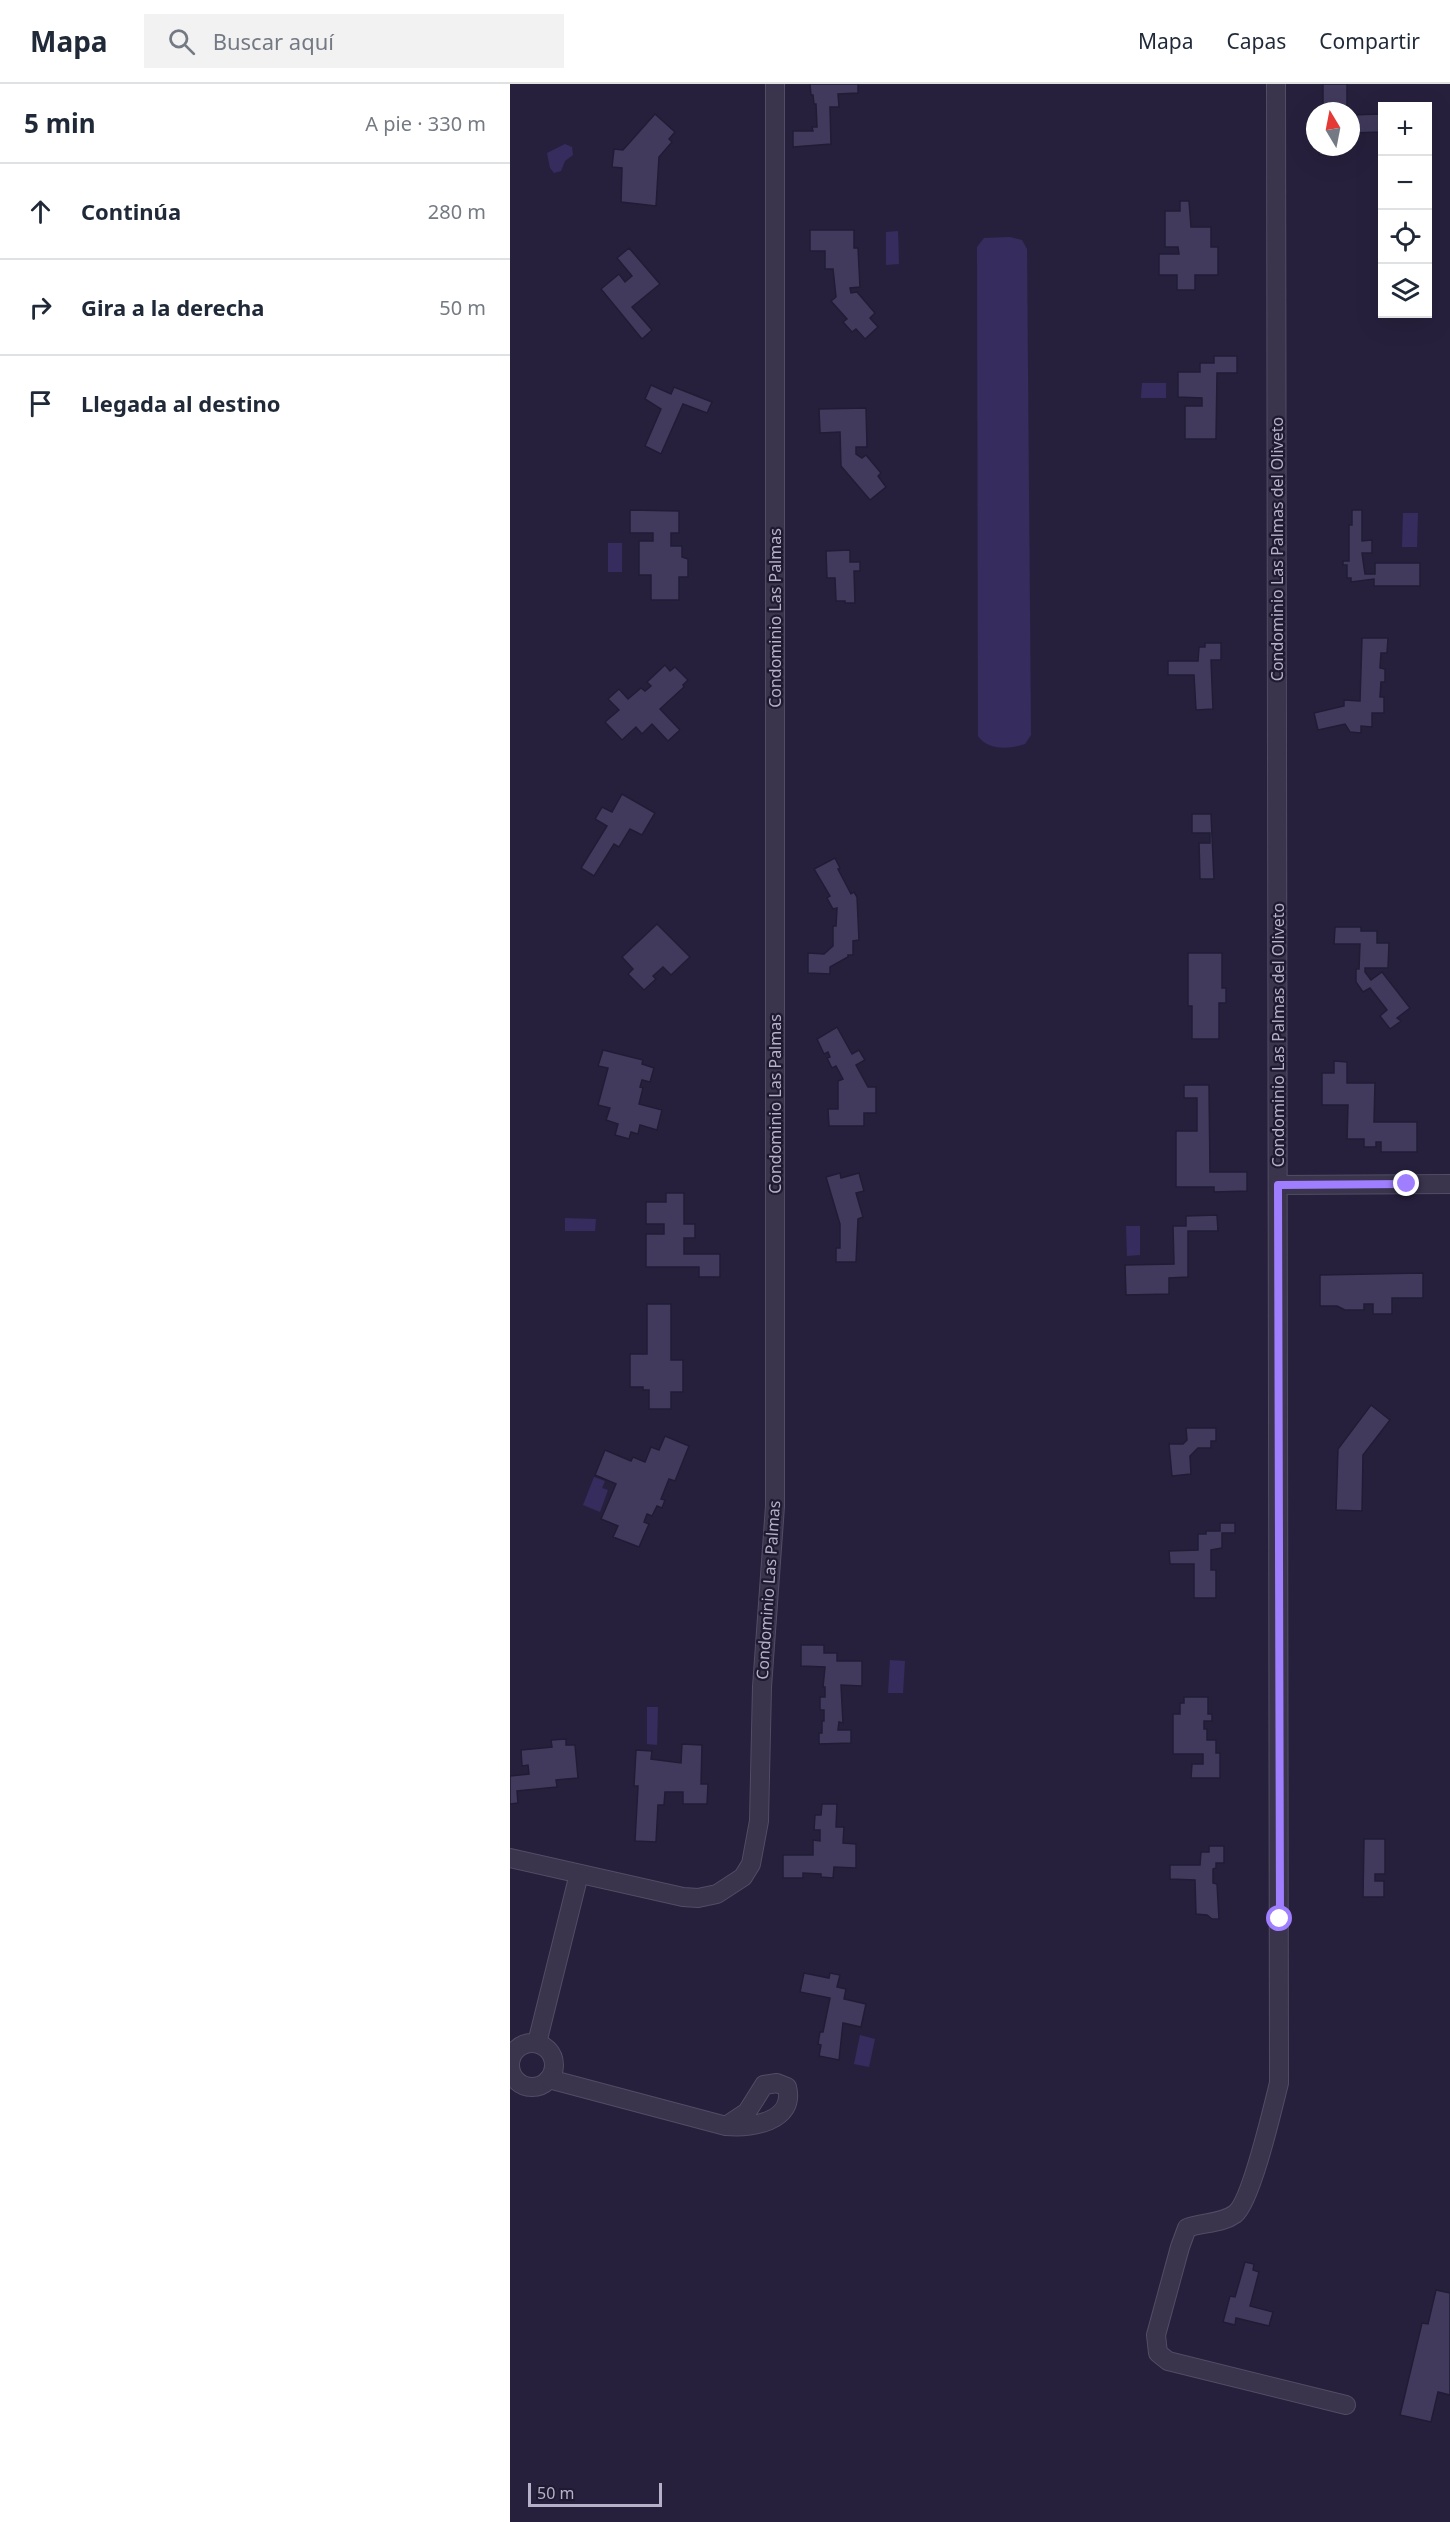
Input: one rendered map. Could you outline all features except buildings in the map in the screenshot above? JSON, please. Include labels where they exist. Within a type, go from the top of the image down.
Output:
[{"type":"street","name":"Condominio Las Palmas","points":[[510,1858],[683,1897],[698,1898],[717,1894],[738,1881],[747,1870],[754,1854],[759,1821],[762,1687],[775,1506],[775,84]]},
{"type":"street","name":"Condominio Las Palmas del Oliveto","points":[[1276,84],[1279,2083],[1250,2185],[1238,2212],[1223,2221],[1202,2223],[1187,2228],[1156,2335],[1158,2353],[1168,2361],[1346,2405]]},
{"type":"street","points":[[1278,1185],[1450,1184]]},
{"type":"street","points":[[537,2043],[579,1874]]},
{"type":"street","points":[[526,2043],[537,2043],[547,2049],[553,2058],[554,2069],[549,2079],[540,2085],[529,2086],[518,2082],[511,2070],[511,2058],[517,2049],[526,2043]]},
{"type":"street","points":[[549,2079],[726,2126]]},
{"type":"shaded area","points":[[565,144],[572,147],[573,155],[565,161],[561,171],[554,173],[550,168],[547,153]]},
{"type":"shaded area","points":[[898,231],[899,264],[886,265],[886,232]]},
{"type":"shaded area","points":[[1010,237],[1022,240],[1027,249],[1031,735],[1025,744],[1000,748],[987,744],[978,736],[977,247],[984,238]]},
{"type":"shaded area","points":[[1142,383],[1166,383],[1166,398],[1141,398]]},
{"type":"shaded area","points":[[1403,513],[1418,513],[1417,547],[1402,547]]},
{"type":"shaded area","points":[[608,543],[622,543],[622,572],[608,572]]},
{"type":"shaded area","points":[[565,1218],[596,1219],[595,1231],[565,1231]]},
{"type":"shaded area","points":[[1126,1226],[1140,1226],[1140,1255],[1127,1256]]},
{"type":"shaded area","points":[[594,1477],[605,1481],[602,1488],[608,1490],[600,1512],[583,1505]]},
{"type":"shaded area","points":[[890,1660],[905,1661],[903,1693],[888,1693]]},
{"type":"shaded area","points":[[647,1707],[658,1707],[657,1745],[647,1744]]},
{"type":"shaded area","points":[[860,2035],[875,2039],[869,2067],[854,2064]]},
{"type":"route","points":[[1280,1919],[1278,1185],[1407,1184]]}]
